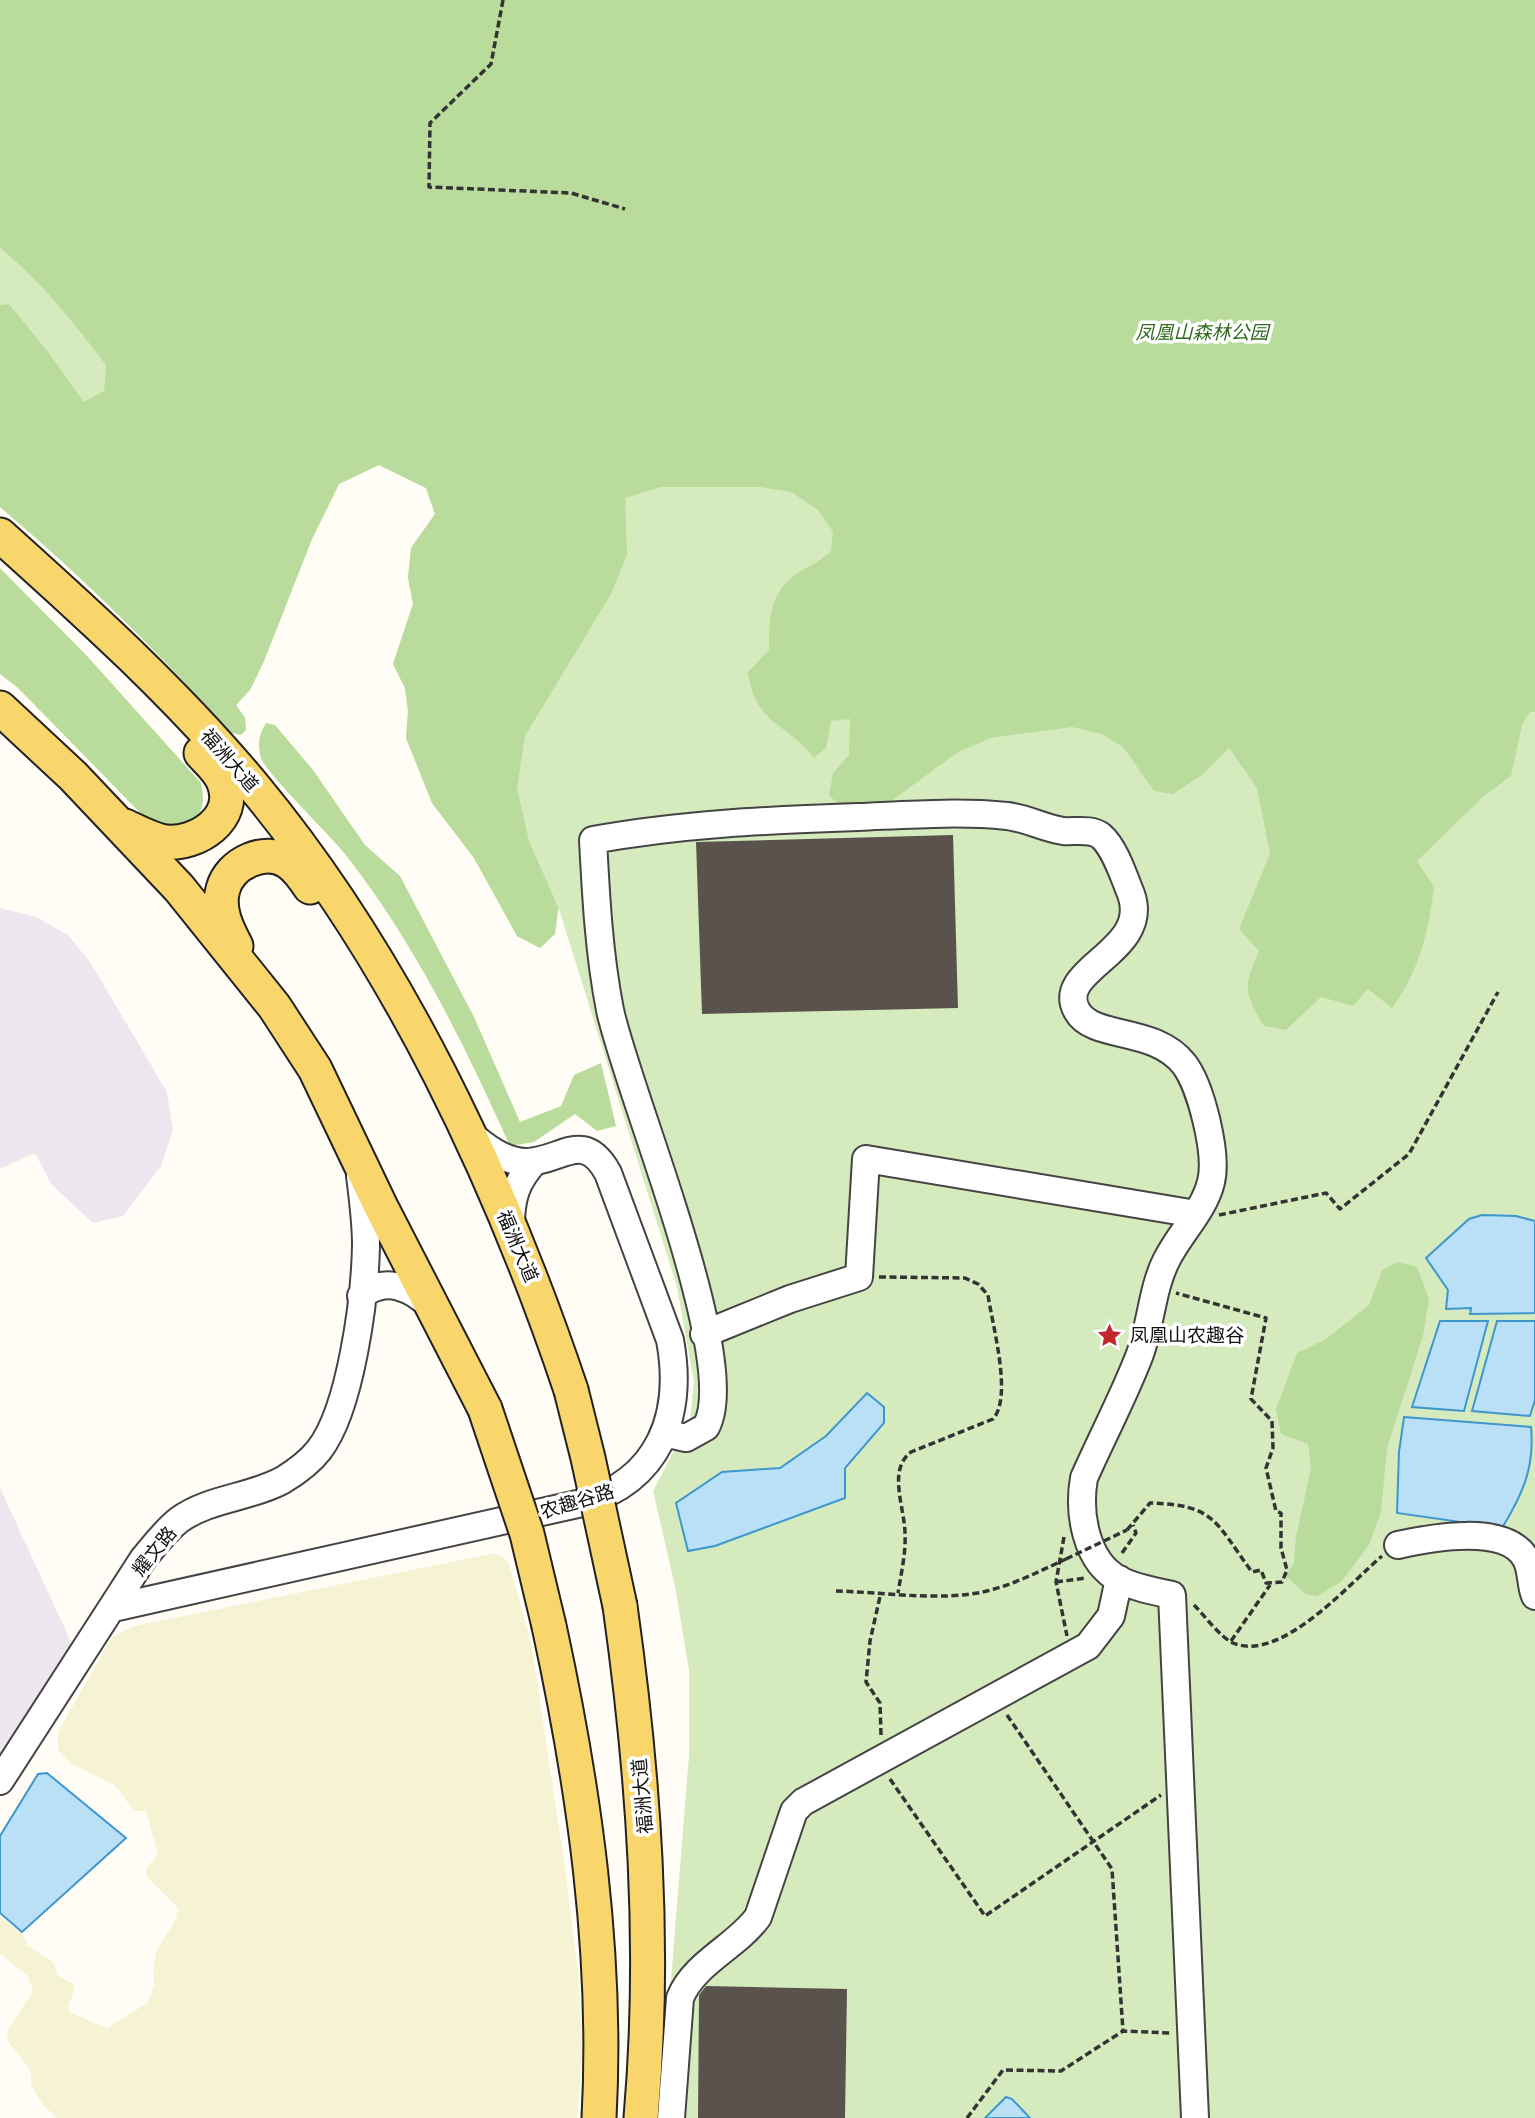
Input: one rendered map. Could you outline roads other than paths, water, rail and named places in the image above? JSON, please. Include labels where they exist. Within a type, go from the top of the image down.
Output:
[{"type":"main road","points":[[10,544],[106,654],[215,767],[224,783],[227,794],[222,814],[210,829],[195,839],[164,842],[117,822]]},
{"type":"main road","name":"福洲大道","points":[[10,544],[148,672],[256,789],[324,880],[397,999],[466,1130],[511,1225],[570,1390],[589,1458],[620,1606],[641,1774],[649,1928],[648,2008],[641,2118]]},
{"type":"main road","points":[[0,708],[117,822],[180,888],[251,975],[315,1069],[485,1409],[527,1534],[575,1756],[600,2004],[599,2118]]},
{"type":"main road","points":[[251,975],[226,926],[222,913],[223,889],[235,870],[246,862],[256,857],[278,857],[297,870],[341,931],[397,999]]},
{"type":"street","points":[[664,1433],[677,1437],[694,1436],[710,1420],[712,1396],[704,1334],[674,1212],[610,1011],[598,937],[593,840],[668,827],[897,815],[1008,816],[1062,831],[1090,831],[1100,835],[1127,884],[1134,918],[1122,942],[1079,981],[1074,989],[1075,1008],[1083,1021],[1096,1027],[1155,1041],[1182,1062],[1194,1079],[1212,1152],[1211,1181],[1196,1214],[1167,1259],[1141,1352],[1084,1478],[1080,1500],[1083,1520],[1097,1556],[1109,1573],[1119,1579],[1172,1595],[1195,2118]]},
{"type":"street","points":[[466,1130],[503,1156],[524,1162],[535,1161]]},
{"type":"street","name":"农趣谷路","points":[[113,1608],[592,1500],[633,1479],[645,1466],[664,1433],[676,1369],[670,1340],[608,1173],[596,1155],[577,1149],[535,1161]]},
{"type":"street","name":"耀文路","points":[[0,1781],[143,1559],[180,1520],[200,1509],[257,1492],[281,1481],[302,1468],[319,1450],[342,1404],[361,1296],[366,1247],[358,1158]]},
{"type":"street","points":[[704,1334],[790,1299],[859,1277],[866,1159],[1196,1214]]},
{"type":"street","points":[[511,1225],[512,1197],[517,1185],[535,1161]]},
{"type":"street","points":[[361,1296],[371,1288],[396,1285],[410,1290],[436,1311]]},
{"type":"street","points":[[1398,1545],[1448,1535],[1505,1541],[1518,1549],[1527,1560],[1535,1596]]},
{"type":"street","points":[[671,2118],[680,1998],[686,1982],[748,1932],[758,1917],[794,1811],[803,1802],[1088,1646],[1111,1616],[1119,1579]]},
{"type":"water","points":[[1482,1215],[1516,1216],[1535,1221],[1535,1313],[1470,1314],[1471,1308],[1446,1309],[1448,1290],[1426,1258],[1469,1219]]},
{"type":"water","points":[[1440,1321],[1488,1321],[1464,1411],[1412,1407]]},
{"type":"water","points":[[1497,1321],[1535,1321],[1535,1400],[1530,1416],[1472,1411]]},
{"type":"water","points":[[867,1393],[884,1407],[884,1423],[845,1468],[845,1498],[715,1546],[688,1551],[676,1503],[722,1472],[780,1468],[826,1436]]},
{"type":"water","points":[[1404,1417],[1531,1427],[1531,1455],[1526,1480],[1502,1528],[1397,1513],[1399,1452]]},
{"type":"water","points":[[47,1773],[126,1838],[22,1932],[0,1913],[0,1836],[38,1774]]},
{"type":"water","points":[[1006,2097],[1012,2099],[1030,2118],[985,2118]]},
{"type":"place","name":"凤凰山农趣谷","points":[[1110,1335]]},
{"type":"park label","name":"凤凰山森林公园","points":[[1202,332]]}]
